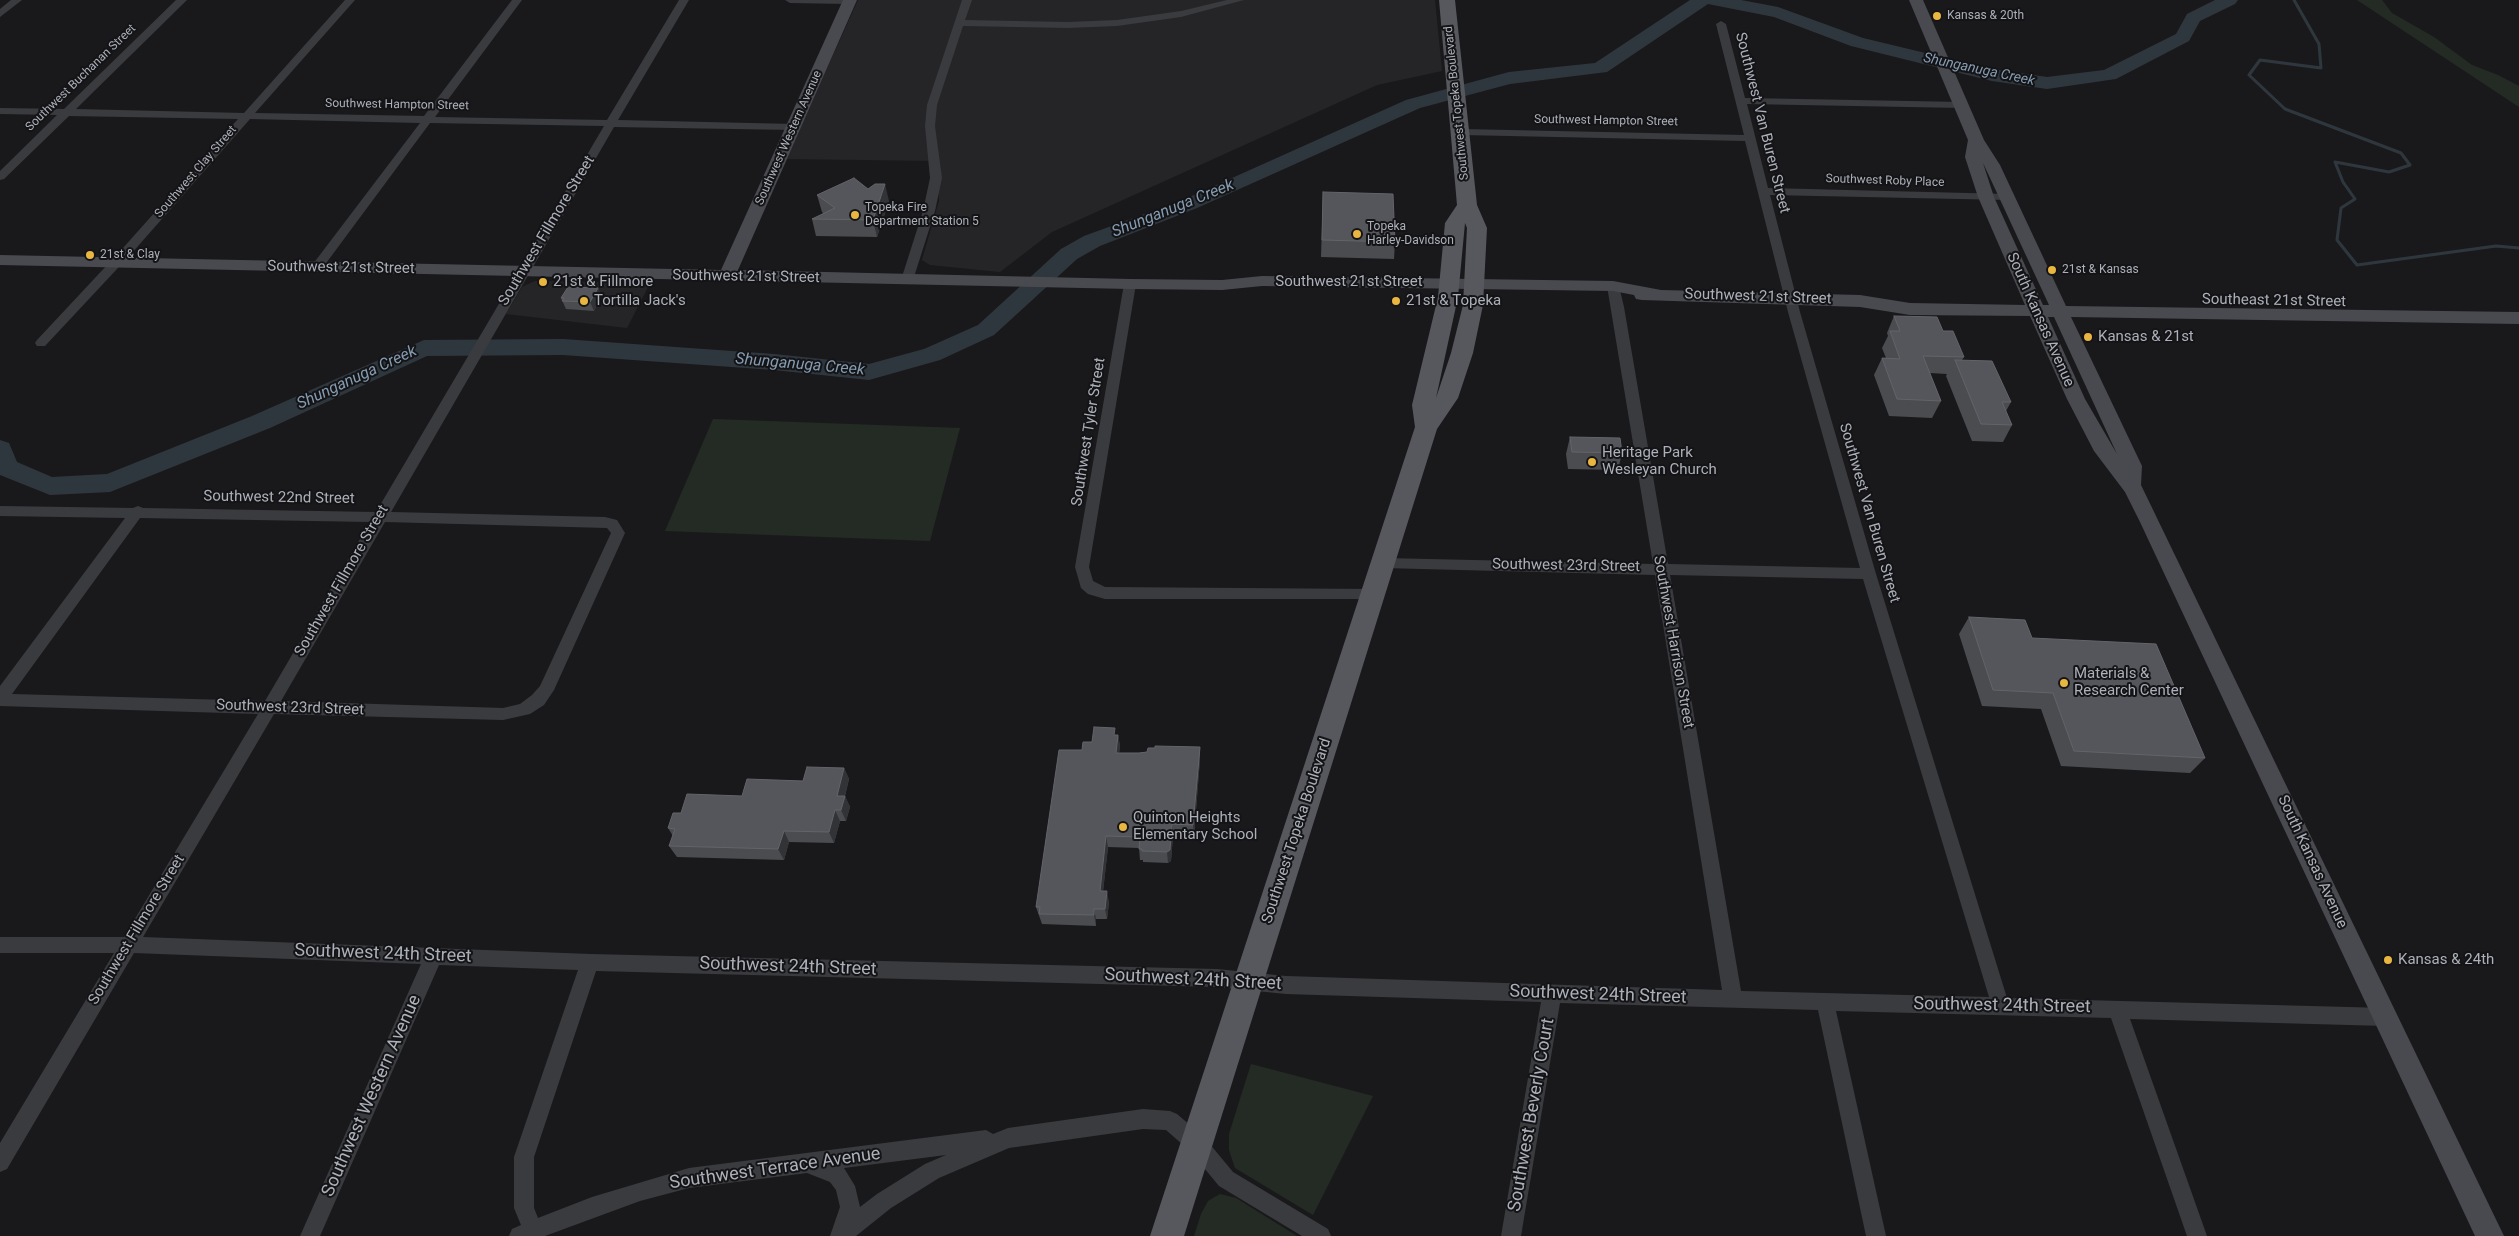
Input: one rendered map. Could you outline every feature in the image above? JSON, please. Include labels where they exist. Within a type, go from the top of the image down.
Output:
[{"type":"main road","name":"Southwest Western Avenue","points":[[727,276],[850,0]]},
{"type":"main road","name":"Southwest Topeka Boulevard","points":[[1167,1236],[1250,982],[1426,427],[1448,398],[1462,353],[1474,290],[1477,228],[1467,205],[1461,124],[1448,0]]},
{"type":"main road","name":"South Kansas Avenue","points":[[1916,0],[1976,140],[1992,165],[2132,466],[2134,488]]},
{"type":"main road","name":"South Kansas Avenue","points":[[1976,140],[1973,157],[1986,197],[2032,304],[2076,399],[2104,451],[2134,488],[2490,1236]]},
{"type":"main road","name":"Southwest Topeka Boulevard","points":[[1426,427],[1423,405],[1449,290],[1455,223],[1467,205]]},
{"type":"main road","name":"Southwest 21st Street","points":[[0,260],[1222,286],[1265,291],[1474,290],[1614,292],[1860,300],[1910,308],[2032,304]]},
{"type":"main road","name":"Southeast 21st Street","points":[[2032,304],[2519,304]]},
{"type":"main road","name":"Southeast 21st Street","points":[[2056,304],[2519,318]]},
{"type":"street","points":[[0,14],[17,0]]},
{"type":"street","name":"Southwest Buchanan Street","points":[[0,177],[182,0]]},
{"type":"street","name":"Southwest Clay Street","points":[[41,344],[117,263],[245,116],[350,0]]},
{"type":"street","points":[[317,267],[429,120],[517,0]]},
{"type":"street","name":"Southwest Fillmore Street","points":[[0,1162],[270,707],[522,272],[612,124],[684,0]]},
{"type":"street","points":[[790,0],[850,0]]},
{"type":"street","points":[[907,280],[929,211],[936,178],[930,126],[932,105],[968,0]]},
{"type":"street","points":[[960,23],[1076,25],[1117,23],[1181,14],[1239,0]]},
{"type":"street","name":"Southwest Van Buren Street","points":[[1721,24],[1790,298],[1869,574],[2001,1007]]},
{"type":"street","points":[[1740,101],[1960,99]]},
{"type":"street","name":"Southwest Hampton Street","points":[[0,111],[794,127]]},
{"type":"street","name":"Southwest Hampton Street","points":[[1461,124],[1749,138]]},
{"type":"street","name":"Southwest Roby Place","points":[[1762,191],[2007,197]]},
{"type":"street","name":"Southwest Tyler Street","points":[[1130,284],[1082,567],[1086,584],[1094,590],[1105,593],[1373,595]]},
{"type":"street","name":"Southwest Harrison Street","points":[[1614,292],[1734,998]]},
{"type":"street","name":"Southwest 22nd Street","points":[[0,511],[138,512],[605,522],[616,528],[618,538],[557,666]]},
{"type":"street","points":[[0,699],[138,512]]},
{"type":"street","name":"Southwest 23rd Street","points":[[1383,563],[1869,574]]},
{"type":"street","name":"Southwest 23rd Street","points":[[0,699],[503,714],[524,709],[538,700],[546,690],[557,666]]},
{"type":"street","name":"Southwest 24th Street","points":[[0,945],[127,946],[590,962],[1217,978],[1250,982],[1552,994],[2386,1017]]},
{"type":"street","name":"Southwest Western Avenue","points":[[310,1236],[434,956]]},
{"type":"street","points":[[526,1233],[524,1157],[590,962]]},
{"type":"street","name":"Southwest Beverly Court","points":[[1511,1236],[1552,994]]},
{"type":"street","points":[[1825,1002],[1876,1236]]},
{"type":"street","points":[[2116,1009],[2197,1236]]},
{"type":"street","points":[[840,1236],[884,1201],[932,1171],[1008,1138],[1143,1119],[1170,1121],[1197,1144],[1226,1179],[1321,1236]]},
{"type":"street","name":"Southwest Terrace Avenue","points":[[526,1233],[640,1191],[689,1178],[1008,1138]]},
{"type":"street","points":[[806,1164],[825,1168],[837,1175],[845,1186],[850,1207],[840,1236]]},
{"type":"shaded area","points":[[858,0],[1435,0],[1442,71],[1377,85],[1052,232],[1000,272],[930,265],[922,260],[939,201],[938,161],[786,159]]},
{"type":"shaded area","points":[[2357,0],[2382,0],[2392,13],[2434,37],[2472,65],[2519,86],[2519,107]]},
{"type":"shaded area","points":[[535,281],[649,285],[627,328],[506,314],[522,287]]},
{"type":"shaded area","points":[[713,419],[960,428],[930,541],[665,531]]},
{"type":"shaded area","points":[[1251,1064],[1373,1096],[1313,1215],[1235,1168],[1229,1150],[1229,1134]]},
{"type":"shaded area","points":[[1220,1194],[1236,1198],[1297,1236],[1194,1236],[1201,1214],[1208,1201]]},
{"type":"building","points":[[854,178],[868,189],[875,184],[885,184],[873,220],[812,219],[835,208],[817,195]]},
{"type":"building","name":"Topeka Harley-Davidson","points":[[1323,192],[1393,194],[1395,242],[1322,240]]},
{"type":"building","points":[[568,287],[598,288],[590,302],[562,301],[564,298],[561,298]]},
{"type":"building","points":[[1894,316],[1937,317],[1943,331],[1953,331],[1964,357],[1923,356],[1941,401],[1897,399],[1882,358],[1900,359],[1890,331],[1900,331]]},
{"type":"building","points":[[1955,360],[1992,361],[2011,402],[2002,402],[2012,425],[1981,424]]},
{"type":"building","points":[[1570,437],[1620,438],[1622,453],[1572,452]]},
{"type":"building","name":"Materials & Research Center","points":[[1969,617],[2025,620],[2032,638],[2156,644],[2205,758],[2074,751],[2053,693],[1993,690]]},
{"type":"building","name":"Quinton Heights Elementary School","points":[[1094,727],[1115,728],[1114,735],[1118,735],[1116,753],[1147,752],[1148,748],[1155,748],[1155,746],[1200,747],[1193,825],[1172,824],[1170,850],[1167,852],[1142,851],[1142,849],[1139,849],[1140,837],[1106,836],[1100,891],[1107,891],[1105,909],[1094,909],[1094,915],[1039,914],[1040,907],[1036,907],[1059,750],[1082,750],[1083,742],[1092,742]]},
{"type":"building","points":[[807,767],[844,768],[837,796],[845,796],[841,810],[835,810],[829,832],[784,831],[778,849],[669,846],[675,829],[668,828],[673,813],[681,813],[687,794],[742,796],[747,779],[803,781]]},
{"type":"waterway","name":"Shunganuga Creek","points":[[0,449],[7,468],[50,486],[110,483],[261,422],[424,348],[563,347],[774,362],[869,372],[932,355],[986,330],[1069,254],[1092,241],[1190,204],[1413,104],[1509,78],[1600,68],[1702,0]]},
{"type":"waterway","name":"Shunganuga Creek","points":[[1712,0],[1778,12],[1857,42],[1992,75],[2047,83],[2109,75],[2183,37],[2193,18],[2229,0]]},
{"type":"waterway","points":[[2294,0],[2319,44],[2321,68],[2260,60],[2249,75],[2285,109],[2401,153],[2410,165],[2389,172],[2335,162],[2343,182],[2355,199],[2341,208],[2337,240],[2357,265],[2496,246],[2519,248]]},
{"type":"place","name":"Kansas & 20th","points":[[1937,16]]},
{"type":"place","name":"Topeka Fire Department Station 5","points":[[855,215]]},
{"type":"place","name":"Topeka Harley-Davidson","points":[[1357,234]]},
{"type":"place","name":"21st & Clay","points":[[90,255]]},
{"type":"place","name":"21st & Kansas","points":[[2052,270]]},
{"type":"place","name":"21st & Fillmore","points":[[543,282]]},
{"type":"place","name":"Tortilla Jack's","points":[[584,301]]},
{"type":"place","name":"21st & Topeka","points":[[1396,301]]},
{"type":"place","name":"Kansas & 21st","points":[[2088,337]]},
{"type":"place","name":"Heritage Park Wesleyan Church","points":[[1592,462]]},
{"type":"place","name":"Materials & Research Center","points":[[2064,683]]},
{"type":"place","name":"Quinton Heights Elementary School","points":[[1123,827]]},
{"type":"place","name":"Kansas & 24th","points":[[2388,960]]}]
